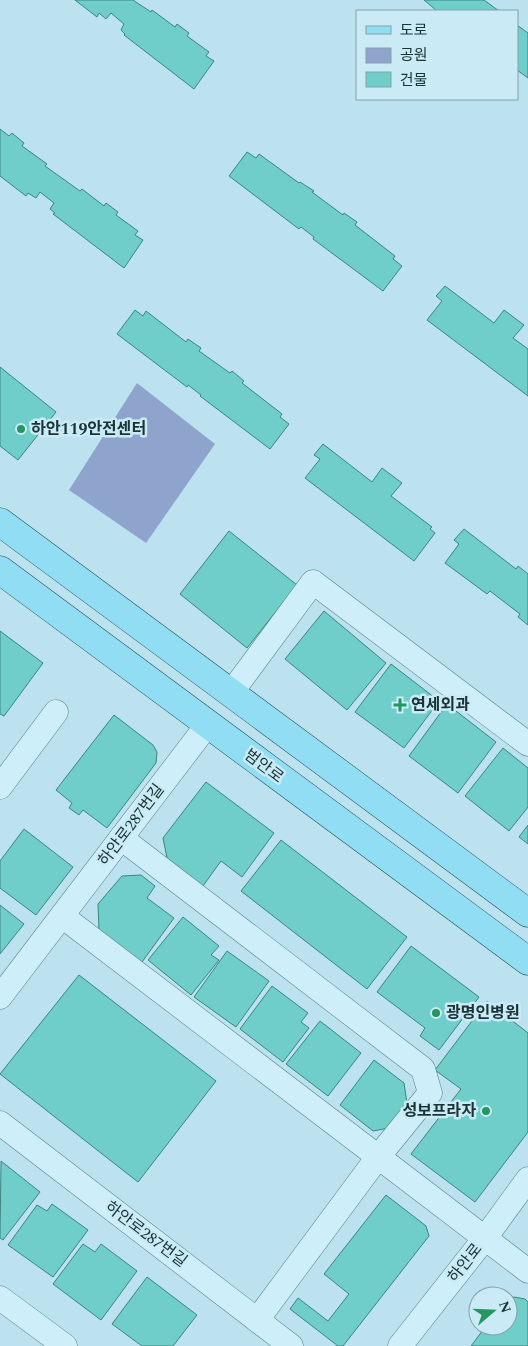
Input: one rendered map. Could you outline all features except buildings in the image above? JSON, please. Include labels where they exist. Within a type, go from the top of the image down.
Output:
[{"type":"main road","points":[[0,522],[528,913]]},
{"type":"main road","name":"범안로","points":[[0,570],[528,962]]},
{"type":"street","points":[[231,693],[313,582],[528,744]]},
{"type":"street","points":[[0,787],[56,712]]},
{"type":"street","name":"하안로287번길","points":[[0,997],[208,724]]},
{"type":"street","points":[[121,838],[423,1069],[430,1093],[378,1157],[257,1320]]},
{"type":"street","points":[[62,916],[528,1271]]},
{"type":"street","name":"하안로287번길","points":[[0,1123],[291,1346]]},
{"type":"street","name":"하안로","points":[[400,1346],[485,1238],[528,1179]]},
{"type":"street","points":[[0,1298],[65,1346]]},
{"type":"green space","points":[[137,383],[215,444],[146,543],[69,490]]},
{"type":"place","name":"하안119안전센터","points":[[21,429]]},
{"type":"place","name":"연세외과","points":[[400,705]]},
{"type":"place","name":"광명인병원","points":[[436,1013]]},
{"type":"place","name":"성보프라자","points":[[486,1111]]}]
